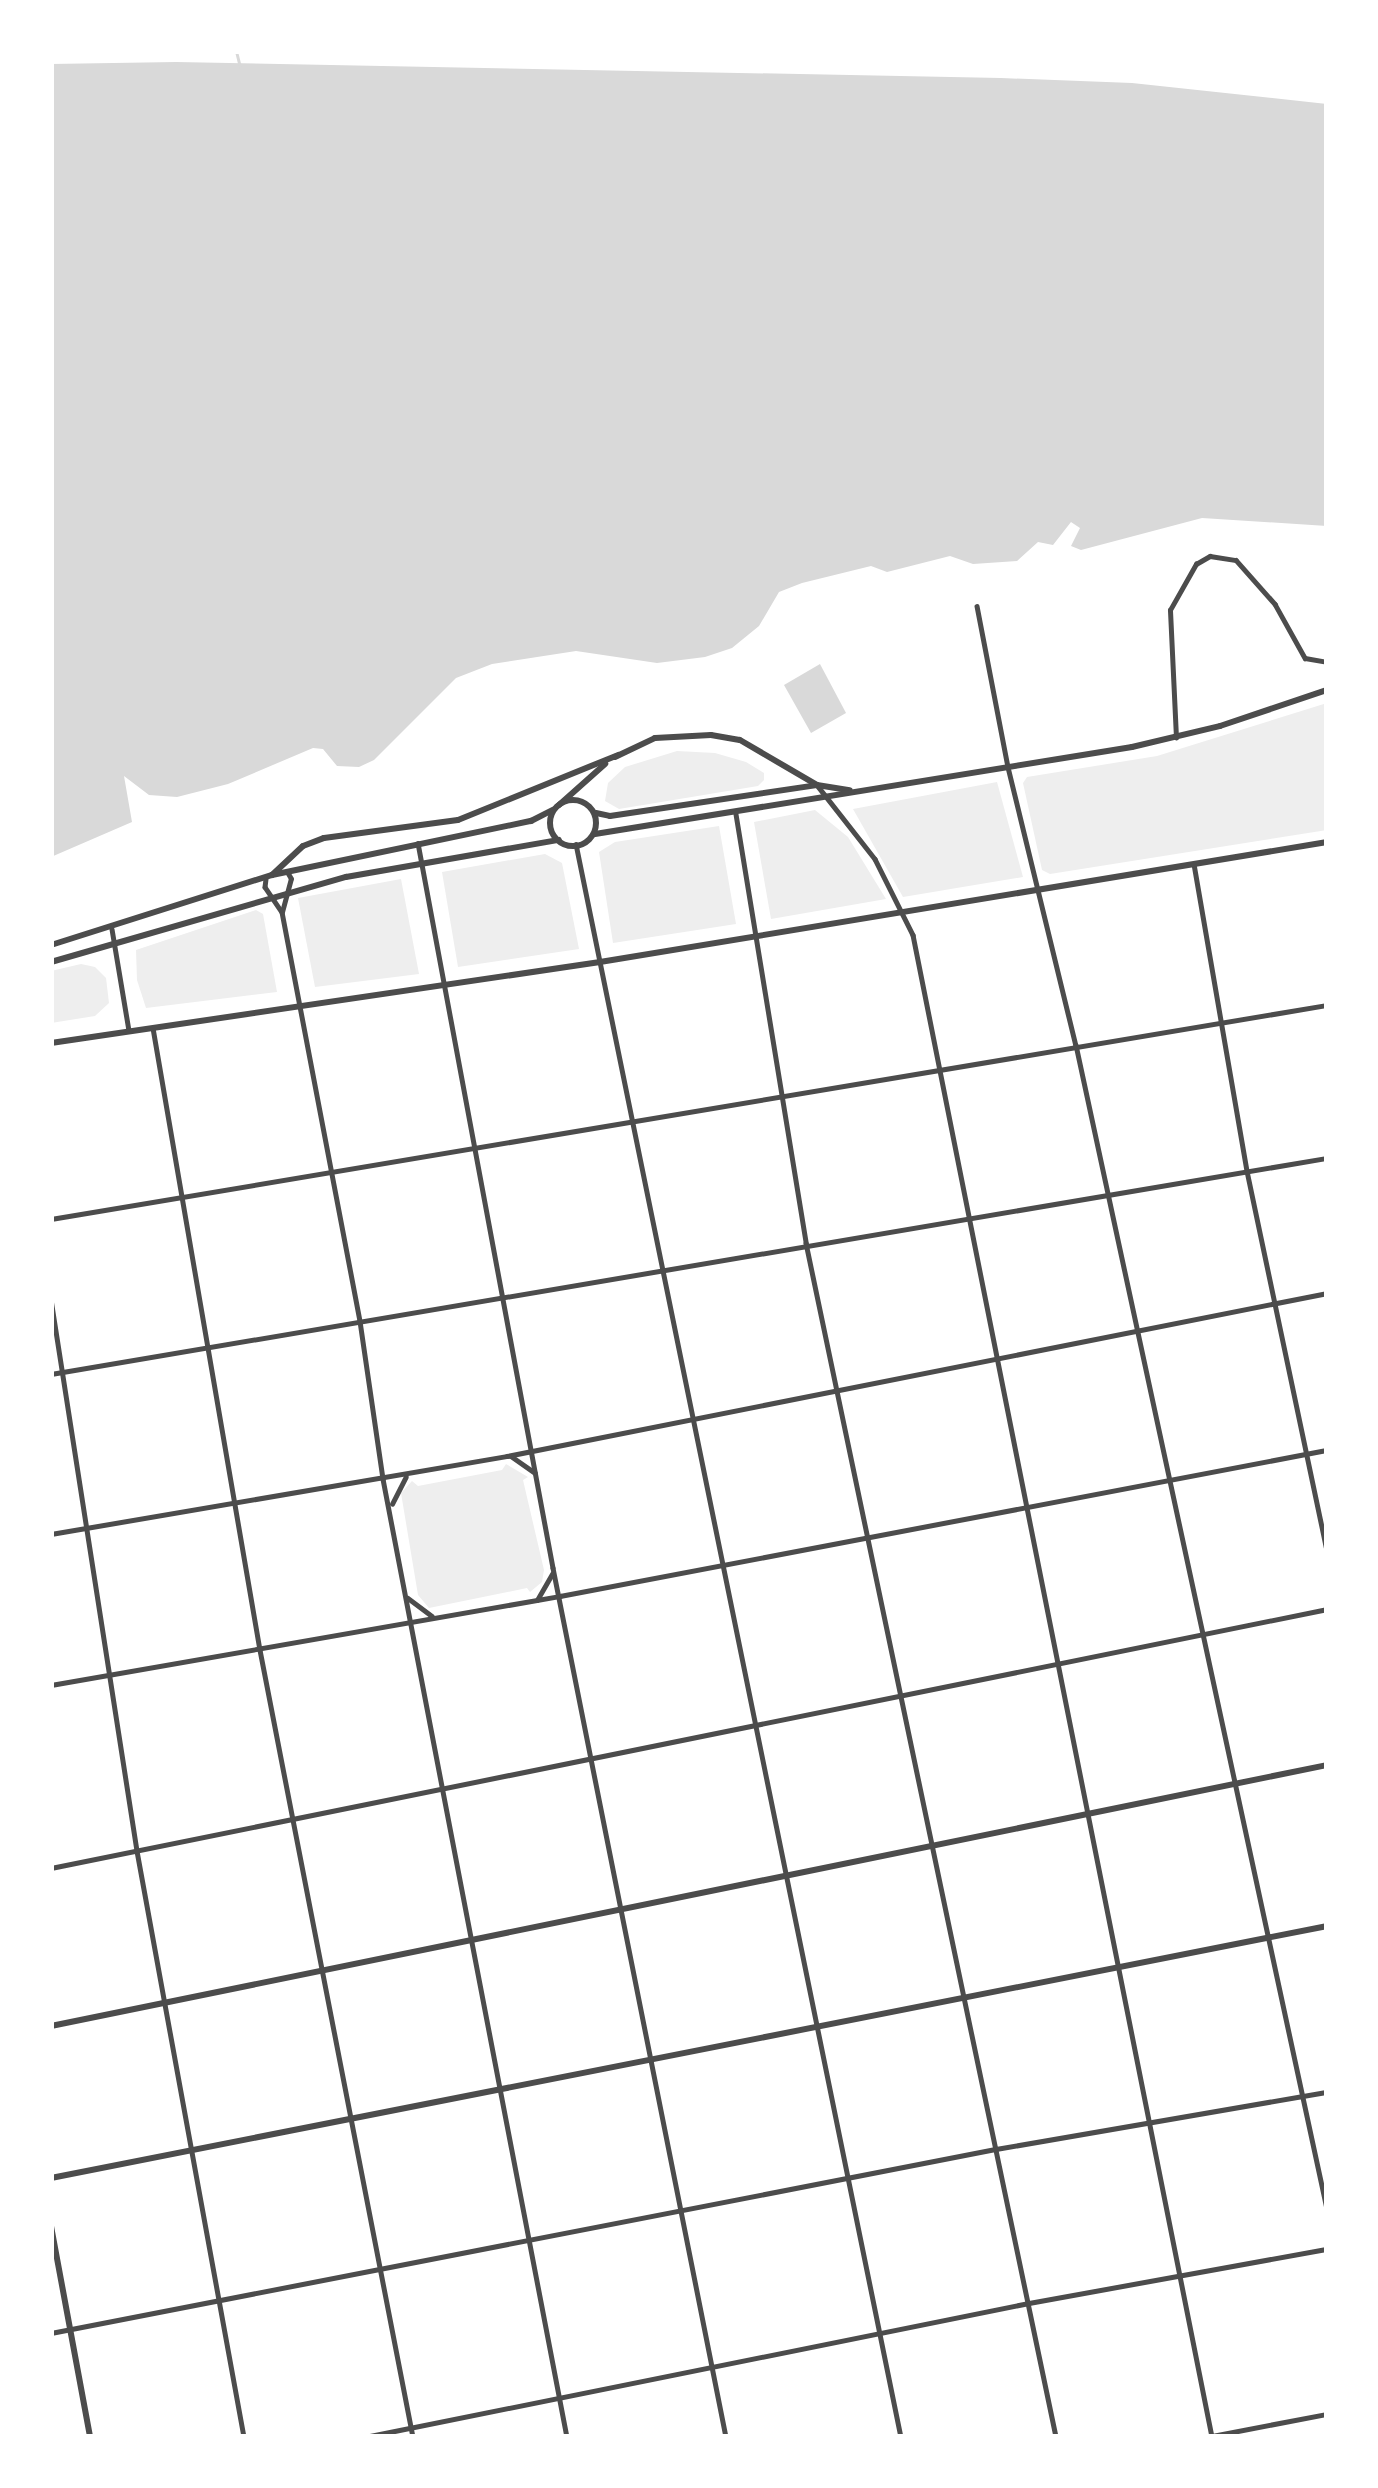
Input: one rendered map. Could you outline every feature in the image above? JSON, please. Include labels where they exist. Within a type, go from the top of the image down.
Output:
[{"type":"street","points":[[1176,738],[1170,610],[1196,564],[1210,556],[1236,560],[1288,623],[1305,658],[1327,662]]},
{"type":"street","points":[[977,606],[1007,767],[1076,1045],[1327,2209]]},
{"type":"street","points":[[51,962],[288,891],[422,863],[559,840],[576,844],[595,834],[829,800],[854,790],[1176,738],[1327,690]]},
{"type":"street","points":[[269,876],[303,847],[324,838],[458,820],[655,738],[711,736],[740,740],[817,785],[874,859],[904,913],[939,1068],[1210,2437],[1327,2414]]},
{"type":"street","points":[[51,945],[269,876],[531,821],[556,807],[618,755]]},
{"type":"street","points":[[556,807],[578,802],[610,816],[817,785],[854,790]]},
{"type":"street","points":[[556,807],[549,829],[559,840]]},
{"type":"street","points":[[595,834],[596,813]]},
{"type":"street","points":[[736,814],[806,1243],[1056,2437]]},
{"type":"street","points":[[418,842],[553,1568],[726,2437]]},
{"type":"street","points":[[51,1043],[600,962],[1327,842]]},
{"type":"street","points":[[576,844],[901,2437]]},
{"type":"street","points":[[1194,864],[1246,1171],[1327,1552]]},
{"type":"street","points":[[282,912],[291,879],[286,872]]},
{"type":"street","points":[[269,876],[271,896],[282,912],[301,1007],[360,1321],[383,1478],[567,2437]]},
{"type":"street","points":[[112,929],[130,1031]]},
{"type":"street","points":[[51,1219],[1327,1005]]},
{"type":"street","points":[[153,1028],[260,1650],[413,2437]]},
{"type":"street","points":[[51,1374],[1327,1158]]},
{"type":"street","points":[[51,1534],[507,1456],[835,1387],[1327,1293]]},
{"type":"street","points":[[51,1298],[137,1851],[244,2437]]},
{"type":"street","points":[[51,1684],[560,1596],[1327,1450]]},
{"type":"street","points":[[507,1456],[535,1473]]},
{"type":"street","points":[[392,1508],[410,1473]]},
{"type":"street","points":[[537,1600],[553,1568]]},
{"type":"street","points":[[408,1598],[436,1617]]},
{"type":"street","points":[[51,1868],[1327,1610]]},
{"type":"street","points":[[51,2026],[1327,1765]]},
{"type":"street","points":[[51,2177],[1327,1926]]},
{"type":"street","points":[[51,2333],[996,2149],[1327,2092]]},
{"type":"street","points":[[51,2225],[89,2437]]},
{"type":"street","points":[[365,2437],[1029,2303],[1327,2249]]},
{"type":"shaded area","points":[[176,62],[1001,78],[1132,83],[1327,104],[1327,526],[1202,518],[1081,550],[1071,546],[1080,528],[1071,522],[1053,545],[1038,542],[1017,561],[973,564],[950,556],[887,572],[871,566],[802,583],[779,592],[759,626],[732,648],[705,657],[657,663],[576,651],[492,664],[456,678],[374,760],[359,767],[337,766],[323,749],[313,748],[228,784],[177,797],[149,795],[124,776],[132,822],[51,857],[51,64]]},
{"type":"shaded area","points":[[820,664],[846,713],[811,733],[784,685]]},
{"type":"shaded area","points":[[1327,703],[1327,830],[1050,874],[1042,870],[1023,783],[1027,777],[1157,756]]},
{"type":"shaded area","points":[[677,751],[715,753],[746,762],[764,773],[764,780],[758,786],[619,809],[605,801],[608,783],[625,767]]},
{"type":"shaded area","points":[[997,782],[1023,877],[903,897],[853,809]]},
{"type":"shaded area","points":[[815,810],[848,837],[886,899],[771,919],[754,822]]},
{"type":"shaded area","points":[[719,826],[736,924],[613,943],[599,852],[615,842]]},
{"type":"shaded area","points":[[545,854],[562,863],[579,949],[458,967],[442,872]]},
{"type":"shaded area","points":[[401,879],[419,974],[315,987],[298,898]]},
{"type":"shaded area","points":[[256,910],[263,914],[277,992],[146,1008],[137,980],[136,950]]},
{"type":"shaded area","points":[[81,964],[95,967],[106,978],[109,1003],[95,1016],[51,1023],[51,971]]},
{"type":"shaded area","points":[[506,1464],[528,1477],[523,1480],[544,1570],[542,1582],[530,1592],[527,1588],[429,1608],[418,1595],[401,1493],[412,1481],[418,1486],[502,1470]]},
{"type":"waterway","points":[[236,51],[240,67]]}]
